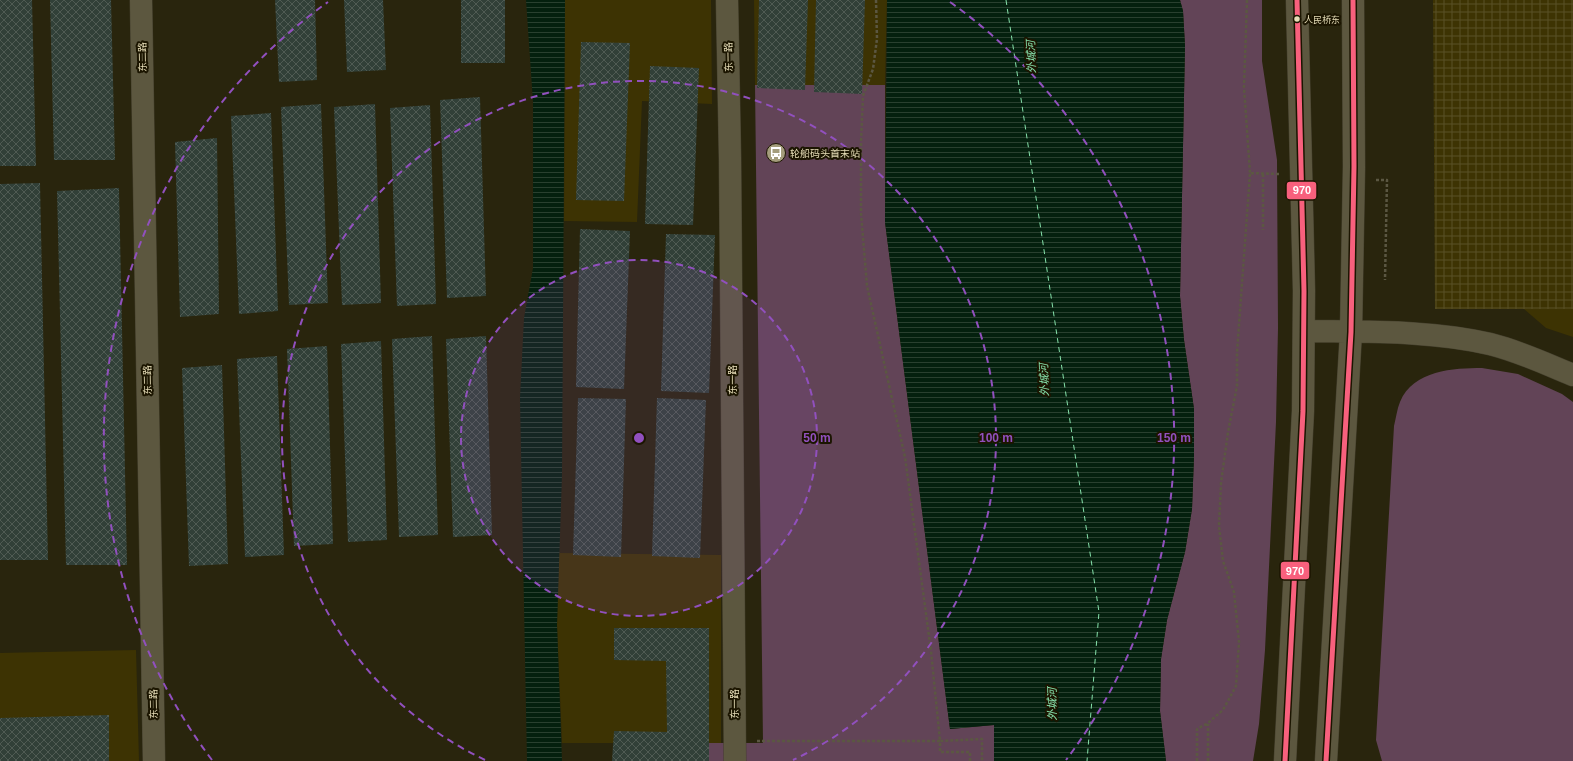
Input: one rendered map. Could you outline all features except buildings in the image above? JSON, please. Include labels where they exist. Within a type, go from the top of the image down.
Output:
[{"type":"main road","name":"东二路","points":[[140,0],[154,761]]},
{"type":"main road","name":"东一路","points":[[727,0],[730,166],[734,751]]},
{"type":"main road","points":[[1285,761],[1303,411],[1304,331],[1297,0]]},
{"type":"main road","points":[[1326,761],[1351,332],[1354,167],[1353,0]]},
{"type":"main road","points":[[1304,331],[1437,336],[1472,340],[1529,357],[1573,375]]},
{"type":"path","points":[[876,0],[877,39],[872,69],[863,96],[861,142],[861,213],[867,286],[905,457],[931,651],[940,752],[970,752],[970,761]]},
{"type":"path","points":[[1197,761],[1197,729],[1208,723],[1223,710],[1236,686],[1239,642],[1234,592],[1223,561],[1219,526],[1221,483],[1228,432],[1237,386],[1237,352],[1250,173],[1244,87],[1247,0]]},
{"type":"path","points":[[1250,173],[1263,174],[1263,230]]},
{"type":"path","points":[[1385,280],[1387,180]]},
{"type":"path","points":[[1208,723],[1208,761]]},
{"type":"path","points":[[734,751],[982,739],[982,761]]},
{"type":"shaded area","points":[[565,0],[711,0],[712,104],[642,101],[637,222],[564,221]]},
{"type":"shaded area","points":[[754,0],[887,0],[885,85],[755,85]]},
{"type":"shaded area","points":[[1180,0],[1262,0],[1262,61],[1277,160],[1278,328],[1276,422],[1265,650],[1259,724],[1253,761],[1166,761],[1160,711],[1161,659],[1167,620],[1185,552],[1192,509],[1194,456],[1194,409],[1184,340],[1180,296],[1185,46],[1183,11]]},
{"type":"shaded area","points":[[1433,0],[1573,0],[1573,309],[1435,309]]},
{"type":"shaded area","points":[[755,85],[885,85],[885,222],[950,729],[994,725],[994,761],[676,761],[676,743],[763,743]]},
{"type":"shaded area","points":[[1524,309],[1573,309],[1573,337],[1546,328]]},
{"type":"shaded area","points":[[1482,368],[1518,374],[1562,394],[1573,402],[1573,761],[1382,761],[1376,740],[1394,426],[1397,411],[1406,391],[1414,383],[1424,377],[1447,370]]},
{"type":"shaded area","points":[[559,553],[721,555],[721,743],[562,743],[557,625]]},
{"type":"shaded area","points":[[136,650],[139,761],[0,761],[0,653]]},
{"type":"water","points":[[526,0],[565,0],[562,475],[557,625],[562,761],[527,761],[520,398],[524,318],[533,268],[533,102]]},
{"type":"water","name":"外城河","points":[[887,0],[1180,0],[1183,11],[1185,46],[1180,296],[1184,340],[1194,409],[1194,456],[1192,509],[1185,552],[1167,620],[1161,659],[1160,711],[1166,761],[994,761],[994,725],[950,729],[885,222]]},
{"type":"ferry route","points":[[1006,0],[1099,612],[1087,761]]},
{"type":"transit line","name":"970","points":[[1285,761],[1303,411],[1304,291],[1297,0]]},
{"type":"transit line","name":"970","points":[[1326,761],[1351,332],[1354,167],[1353,0]]},
{"type":"place","name":"人民桥东","points":[[1297,19]]},
{"type":"place","name":"轮船码头首末站","points":[[776,153]]}]
